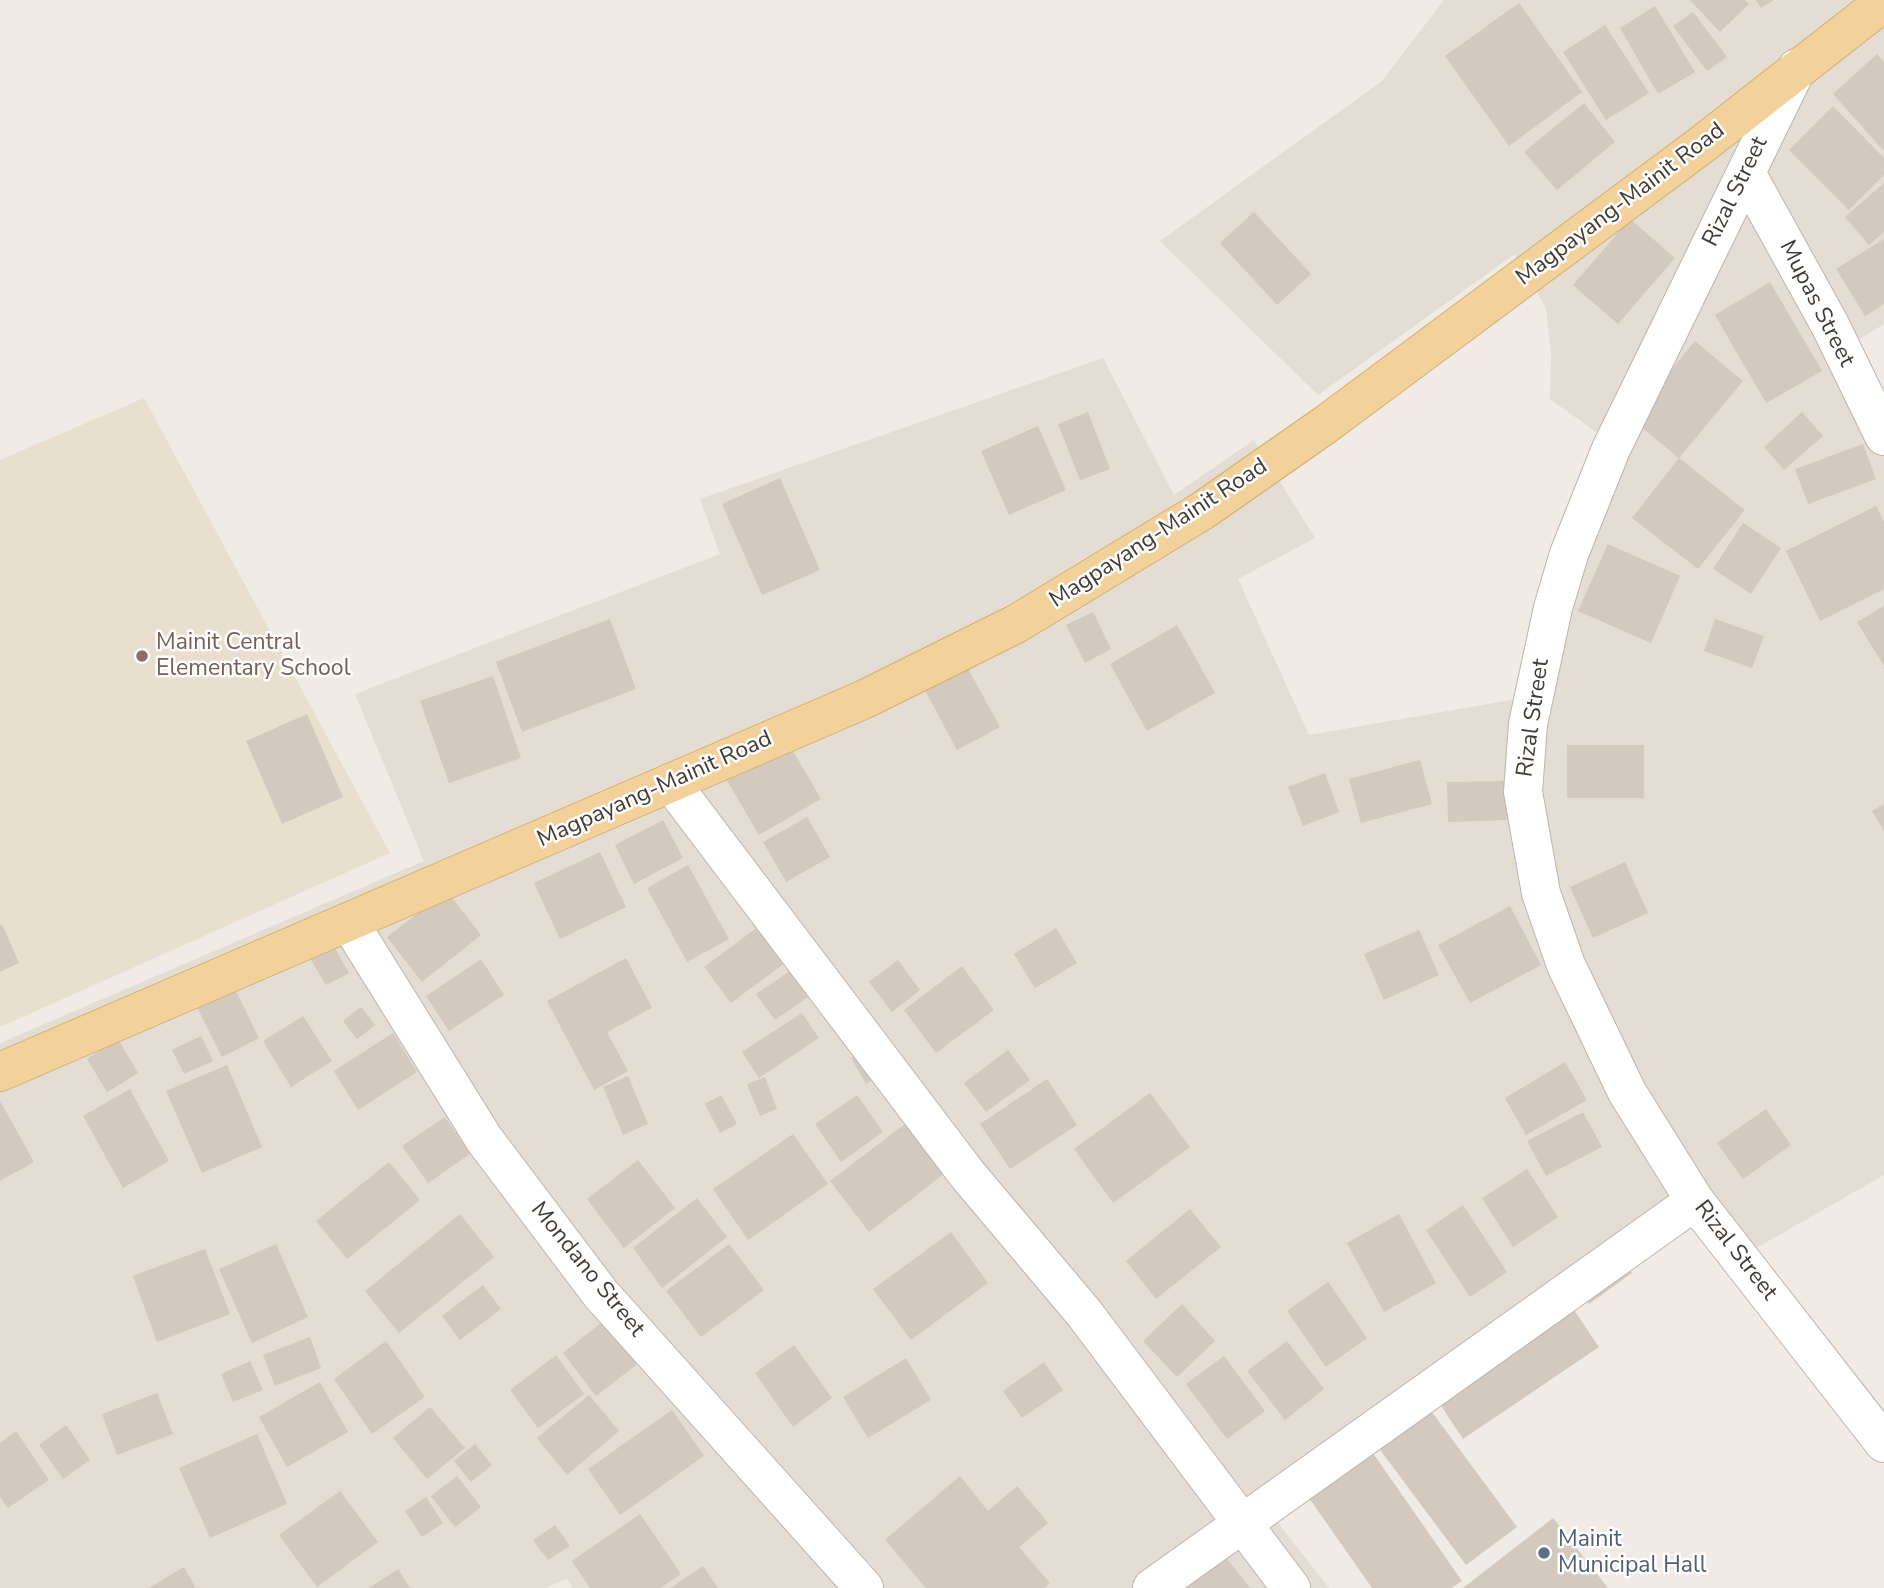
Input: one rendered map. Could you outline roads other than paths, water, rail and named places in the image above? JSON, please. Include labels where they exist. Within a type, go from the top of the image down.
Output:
[{"type":"main road","name":"Magpayang-Mainit Road","points":[[0,1072],[671,783],[943,663],[1016,624],[1140,551],[1325,425],[1700,146],[1884,2]]},
{"type":"street","name":"Rizal Street","points":[[1797,68],[1611,449],[1569,554],[1553,608],[1528,724],[1523,792],[1541,894],[1566,965],[1627,1092],[1695,1201],[1884,1443]]},
{"type":"street","name":"Mupas Street","points":[[1746,173],[1830,325],[1884,436]]},
{"type":"street","points":[[671,783],[967,1174],[1084,1313],[1292,1588]]},
{"type":"street","name":"Mondano Street","points":[[349,922],[484,1139],[600,1293],[864,1588]]},
{"type":"street","points":[[1152,1588],[1242,1521],[1695,1201]]},
{"type":"place","name":"Mainit Central Elementary School","points":[[142,656]]},
{"type":"place","name":"Mainit Municipal Hall","points":[[1544,1553]]}]
